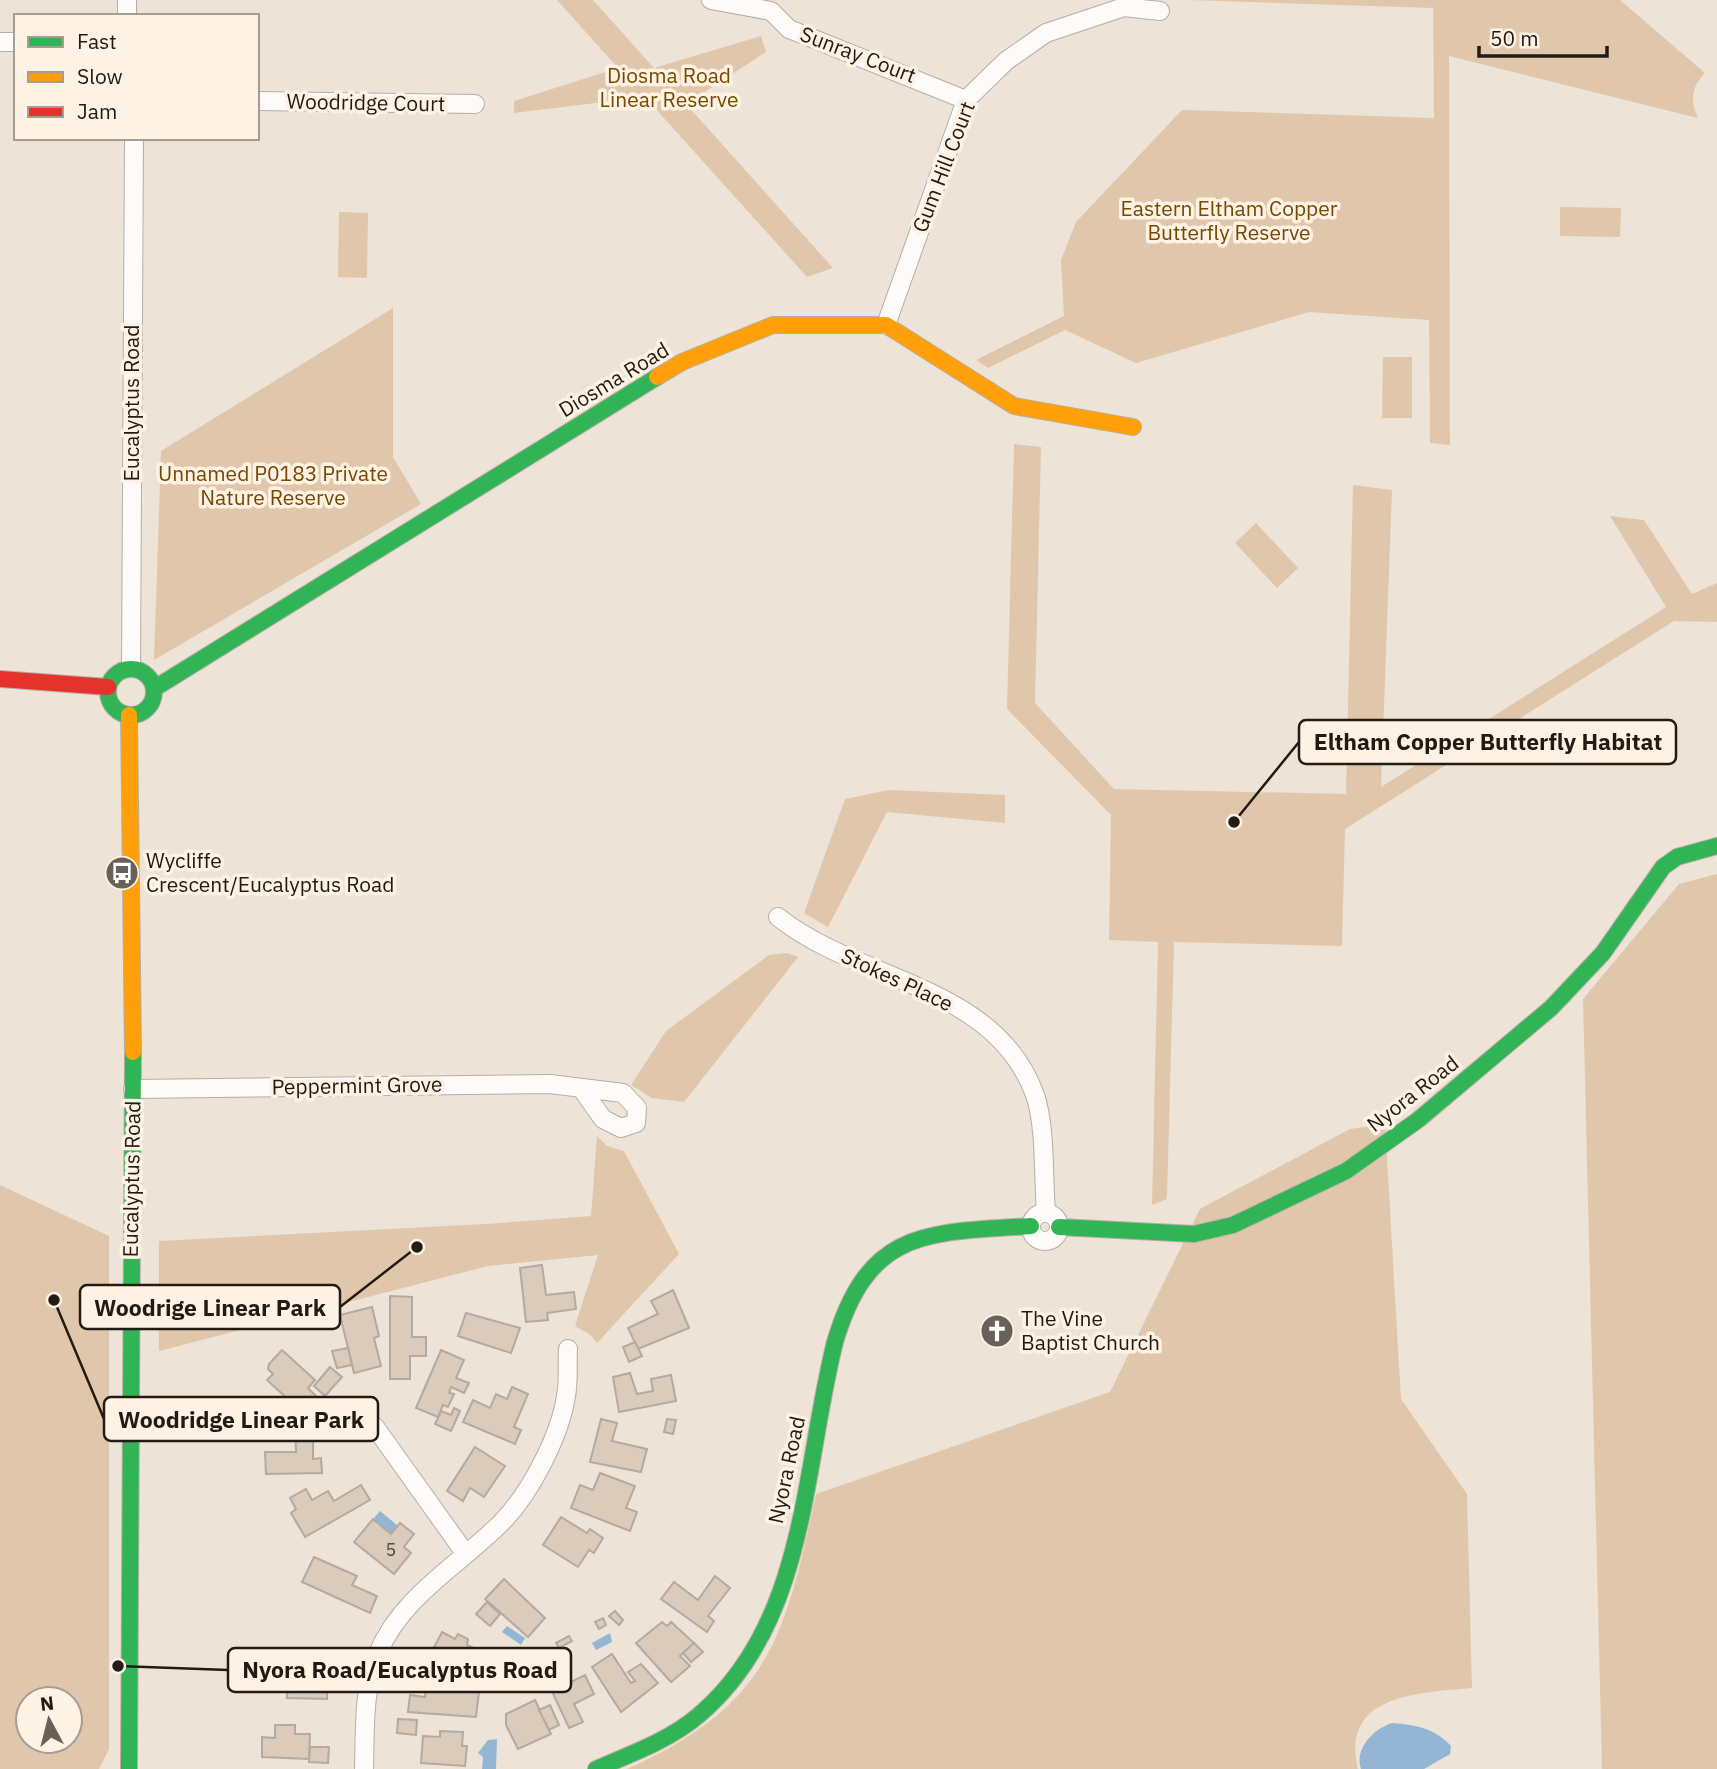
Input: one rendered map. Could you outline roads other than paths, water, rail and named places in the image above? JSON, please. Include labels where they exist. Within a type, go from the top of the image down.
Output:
[{"type":"street","name":"Sunray Court","points":[[711,0],[771,11],[789,29],[966,100]]},
{"type":"street","name":"Gum Hill Court","points":[[886,325],[966,100],[1006,61],[1046,33],[1124,7],[1160,11]]},
{"type":"street","name":"Woodridge Court","points":[[259,102],[475,104]]},
{"type":"street","name":"Eucalyptus Road","points":[[131,668],[134,140]]},
{"type":"street","name":"Diosma Road","points":[[155,688],[682,362],[773,325],[886,325]]},
{"type":"street","points":[[886,325],[1014,406],[1133,427]]},
{"type":"street","points":[[131,668],[149,676],[155,688],[149,707],[130,715],[122,713],[110,702],[108,687],[116,674],[131,668]]},
{"type":"street","points":[[0,679],[108,687]]},
{"type":"street","name":"Eucalyptus Road","points":[[129,1769],[134,1089],[130,715]]},
{"type":"street","name":"Nyora Road","points":[[1059,1227],[1194,1234],[1233,1225],[1346,1171],[1418,1120],[1551,1008],[1603,953],[1663,867],[1677,857],[1717,846]]},
{"type":"street","name":"Stokes Place","points":[[778,917],[803,937],[948,1000],[994,1032],[1016,1060],[1035,1095],[1046,1212]]},
{"type":"street","name":"Peppermint Grove","points":[[134,1089],[550,1084],[581,1088]]},
{"type":"street","points":[[1046,1212],[1055,1217],[1059,1227],[1053,1238],[1045,1241],[1033,1235],[1031,1226],[1034,1218],[1046,1212]]},
{"type":"street","name":"Nyora Road","points":[[596,1769],[677,1731],[726,1691],[748,1663],[770,1621],[786,1576],[832,1349],[855,1290],[869,1270],[886,1254],[928,1236],[1031,1226]]},
{"type":"street","points":[[364,1769],[366,1705],[378,1654],[403,1612],[436,1577],[502,1522],[530,1485],[549,1451],[566,1397],[568,1349]]},
{"type":"street","points":[[375,1427],[465,1553]]},
{"type":"water","points":[[380,1511],[397,1525],[391,1534],[373,1519]]},
{"type":"water","points":[[507,1626],[525,1638],[521,1645],[502,1632]]},
{"type":"water","points":[[610,1633],[612,1642],[596,1650],[592,1643]]},
{"type":"water","points":[[1392,1723],[1431,1731],[1451,1746],[1450,1754],[1424,1769],[1361,1769],[1360,1754],[1367,1741],[1378,1730]]},
{"type":"water","points":[[497,1739],[496,1769],[482,1769],[483,1757],[478,1753],[488,1740]]},
{"type":"place","name":"Eltham Copper Butterfly Habitat","points":[[1234,822]]},
{"type":"place","name":"Wycliffe Crescent/Eucalyptus Road","points":[[122,873]]},
{"type":"place","name":"Woodrige Linear Park","points":[[417,1247]]},
{"type":"place","name":"Woodridge Linear Park","points":[[54,1300]]},
{"type":"place","name":"The Vine Baptist Church","points":[[997,1331]]},
{"type":"place","name":"Nyora Road/Eucalyptus Road","points":[[118,1666]]},
{"type":"park label","name":"Diosma Road Linear Reserve","points":[[669,88]]},
{"type":"park label","name":"Eastern Eltham Copper Butterfly Reserve","points":[[1229,221]]},
{"type":"park label","name":"Unnamed P0183 Private Nature Reserve","points":[[273,486]]}]
